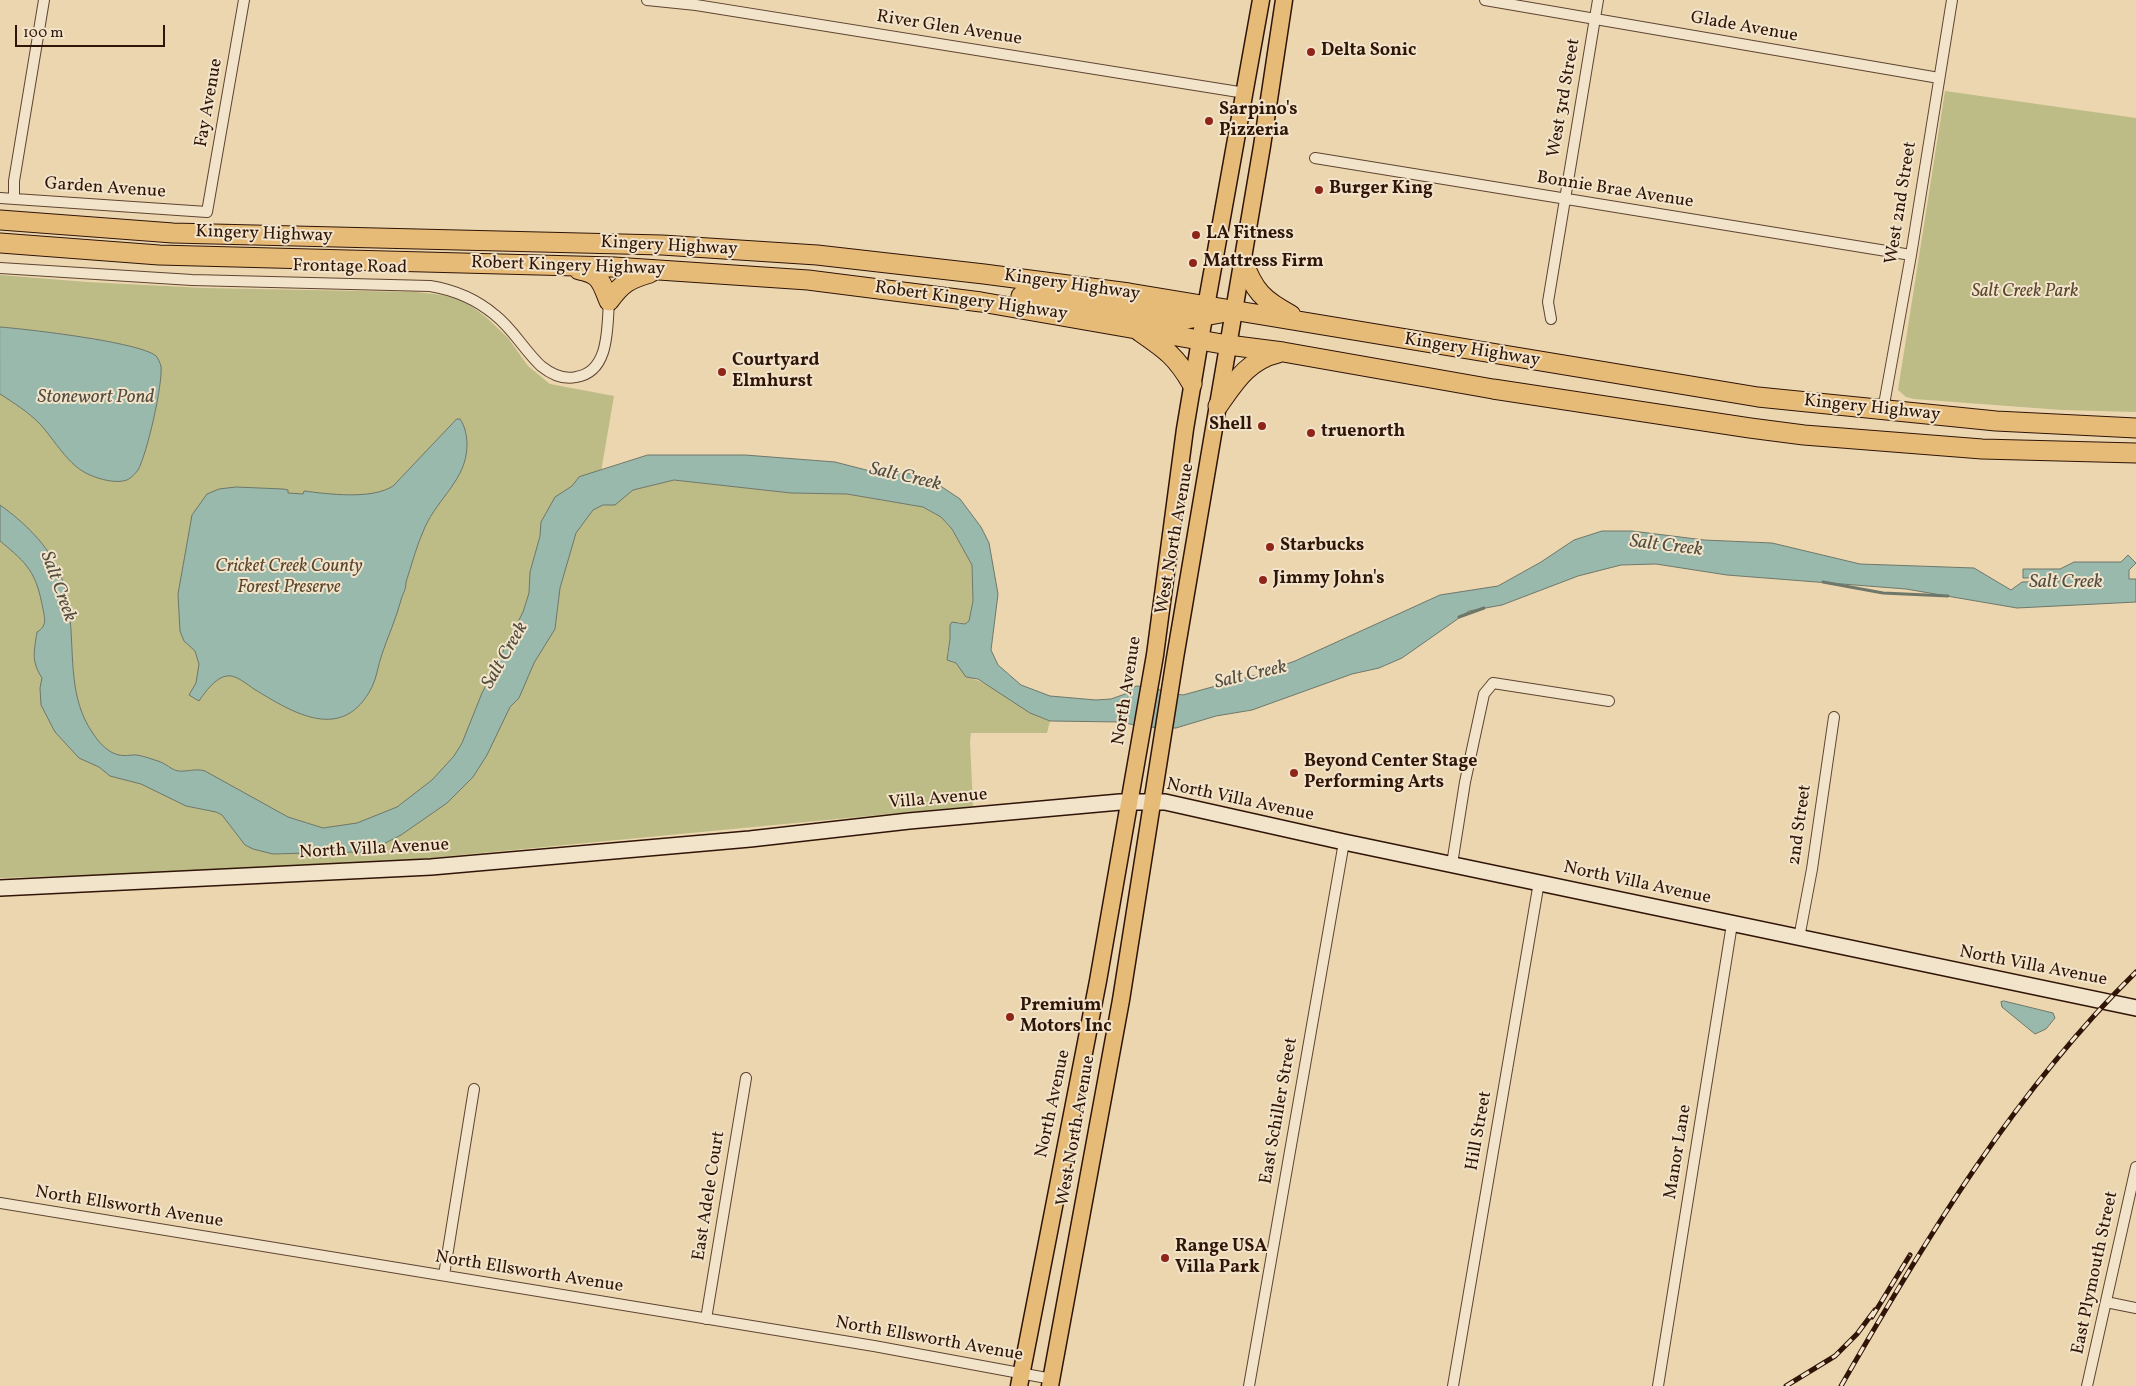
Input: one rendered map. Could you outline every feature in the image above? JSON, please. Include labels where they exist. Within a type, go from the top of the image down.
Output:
[{"type":"highway","name":"Kingery Highway","points":[[0,220],[173,233],[662,245],[807,255],[984,274],[1129,293],[1205,311],[1235,310],[1758,397],[1996,421],[2136,428]]},
{"type":"highway","name":"Robert Kingery Highway","points":[[0,243],[159,255],[661,270],[808,280],[982,302],[1134,327]]},
{"type":"highway","points":[[1243,261],[1249,276],[1263,298],[1306,322]]},
{"type":"highway","points":[[554,266],[594,274],[600,279],[609,301]]},
{"type":"highway","points":[[609,301],[619,287],[632,278],[661,270]]},
{"type":"highway","points":[[914,293],[949,286],[1187,319],[1205,311]]},
{"type":"highway","points":[[1134,327],[1169,352],[1177,360],[1192,384]]},
{"type":"highway","name":"Kingery Highway","points":[[1134,327],[1228,345],[1283,352],[1493,389],[1804,435],[1982,449],[2136,453]]},
{"type":"highway","points":[[1218,406],[1247,368],[1265,356],[1283,352]]},
{"type":"main road","name":"North Avenue","points":[[1021,1380],[1053,1208],[1086,1050],[1155,654],[1192,384],[1261,0]]},
{"type":"main road","name":"West North Avenue","points":[[1051,1383],[1120,1007],[1161,743],[1235,310],[1284,0]]},
{"type":"main road","name":"North Villa Avenue","points":[[1129,802],[1175,804],[1344,842],[2136,1008]]},
{"type":"main road","name":"Villa Avenue","points":[[750,839],[918,820],[1129,802]]},
{"type":"main road","name":"North Villa Avenue","points":[[0,888],[431,866],[750,839]]},
{"type":"street","points":[[14,200],[14,181],[44,0]]},
{"type":"street","name":"Fay Avenue","points":[[207,212],[244,0]]},
{"type":"street","name":"River Glen Avenue","points":[[647,0],[696,4],[1245,94]]},
{"type":"street","name":"Glade Avenue","points":[[1485,0],[1939,78]]},
{"type":"street","name":"West 3rd Street","points":[[1551,319],[1548,302],[1598,0]]},
{"type":"street","name":"West 2nd Street","points":[[1883,410],[1911,255],[1952,0]]},
{"type":"street","name":"Bonnie Brae Avenue","points":[[1315,158],[1911,255]]},
{"type":"street","name":"Garden Avenue","points":[[0,198],[207,212]]},
{"type":"street","name":"Frontage Road","points":[[0,268],[192,280],[430,286],[444,288],[465,295],[488,310],[504,324],[541,366],[550,372],[570,378],[588,373],[600,359],[606,339],[609,301]]},
{"type":"street","points":[[1452,864],[1464,782],[1484,694],[1493,683],[1609,701]]},
{"type":"street","name":"2nd Street","points":[[1800,938],[1834,717]]},
{"type":"street","name":"East Schiller Street","points":[[1249,1386],[1344,842]]},
{"type":"street","name":"Hill Street","points":[[1453,1386],[1539,882]]},
{"type":"street","name":"Manor Lane","points":[[1658,1386],[1732,924]]},
{"type":"street","name":"East Adele Court","points":[[706,1319],[746,1078]]},
{"type":"street","points":[[444,1275],[474,1089]]},
{"type":"street","name":"East Plymouth Street","points":[[2088,1386],[2136,1167]]},
{"type":"street","name":"North Ellsworth Avenue","points":[[0,1203],[874,1346],[1021,1380],[1051,1383]]},
{"type":"street","points":[[2106,1302],[2136,1308]]},
{"type":"green space","name":"Salt Creek Park","points":[[1945,91],[2136,118],[2136,412],[2062,410],[1914,399],[1906,397],[1898,390]]},
{"type":"green space","name":"Cricket Creek County Forest Preserve","points":[[0,275],[204,288],[417,292],[455,298],[470,305],[487,318],[508,338],[528,366],[550,384],[614,396],[601,472],[632,490],[674,480],[791,493],[847,494],[923,507],[941,517],[952,529],[972,565],[973,601],[969,621],[965,624],[958,622],[950,625],[947,655],[951,662],[961,667],[966,677],[988,685],[1028,711],[1050,721],[1047,733],[971,733],[973,806],[419,859],[245,870],[0,878]]},
{"type":"water","name":"Stonewort Pond","points":[[0,327],[57,333],[106,341],[146,351],[156,356],[161,366],[157,403],[146,450],[138,470],[133,476],[123,481],[113,481],[98,478],[82,471],[68,459],[35,419],[0,394]]},
{"type":"water","points":[[457,419],[460,419],[462,422],[467,438],[466,457],[457,478],[422,534],[374,683],[360,704],[347,715],[332,719],[317,718],[285,707],[241,680],[230,676],[223,677],[215,682],[199,701],[189,695],[196,683],[199,664],[195,651],[184,641],[180,631],[178,594],[192,515],[207,494],[219,489],[236,487],[283,489],[288,490],[288,493],[303,494],[304,491],[350,495],[362,495],[384,490],[393,486]]},
{"type":"water","points":[[648,455],[745,455],[835,462],[870,471],[927,477],[960,499],[981,527],[989,543],[998,594],[991,650],[998,665],[1021,685],[1050,696],[1096,700],[1111,699],[1125,694],[1136,686],[1153,687],[1165,692],[1183,695],[1256,675],[1295,661],[1440,595],[1498,586],[1541,562],[1574,540],[1602,531],[1632,531],[1704,540],[1772,543],[1860,564],[1974,568],[2011,590],[2022,582],[2060,581],[2060,577],[2023,578],[2023,569],[2060,569],[2074,562],[2121,562],[2128,555],[2136,563],[2129,570],[2129,579],[2136,579],[2136,602],[2017,608],[1906,589],[1727,575],[1656,564],[1621,565],[1578,576],[1502,605],[1469,611],[1402,658],[1379,668],[1352,674],[1252,710],[1216,716],[1176,728],[1142,727],[1122,722],[1050,721],[1030,713],[978,679],[966,677],[956,663],[947,660],[950,625],[952,622],[965,624],[969,621],[973,601],[972,565],[952,529],[941,517],[923,507],[847,494],[791,493],[674,480],[633,490],[615,505],[603,505],[593,510],[576,533],[560,588],[555,629],[534,663],[519,698],[510,707],[487,755],[473,777],[447,803],[401,835],[366,853],[351,852],[320,858],[308,853],[273,854],[253,849],[245,845],[222,815],[186,806],[141,784],[110,776],[99,767],[79,758],[55,732],[41,705],[40,688],[42,678],[36,666],[34,656],[37,632],[44,622],[43,609],[34,577],[18,556],[0,541],[0,505],[18,519],[42,544],[60,573],[69,607],[74,677],[79,705],[92,732],[108,750],[124,756],[135,755],[145,757],[161,762],[178,771],[205,771],[288,817],[323,828],[357,823],[397,807],[432,780],[454,756],[462,743],[482,693],[523,612],[529,593],[530,572],[540,536],[541,522],[555,497],[572,486],[579,477]]},
{"type":"water","points":[[2004,1001],[2053,1013],[2055,1018],[2046,1029],[2035,1034],[2002,1007],[2001,1002]]},
{"type":"waterway","name":"Salt Creek","points":[[1823,582],[1883,593],[1948,596]]},
{"type":"waterway","name":"Salt Creek","points":[[1459,617],[1484,608]]},
{"type":"railway","points":[[1841,1386],[1939,1222],[2012,1117],[2051,1066],[2092,1018],[2136,972]]},
{"type":"railway","points":[[1872,1317],[1910,1255]]},
{"type":"railway","points":[[1786,1386],[1835,1356],[1857,1334],[1875,1310]]},
{"type":"place","name":"Delta Sonic","points":[[1311,52]]},
{"type":"place","name":"Sarpino's Pizzeria","points":[[1209,121]]},
{"type":"place","name":"Burger King","points":[[1319,190]]},
{"type":"place","name":"LA Fitness","points":[[1196,235]]},
{"type":"place","name":"Mattress Firm","points":[[1193,263]]},
{"type":"place","name":"Courtyard Elmhurst","points":[[722,372]]},
{"type":"place","name":"Shell","points":[[1262,426]]},
{"type":"place","name":"truenorth","points":[[1311,433]]},
{"type":"place","name":"Starbucks","points":[[1270,547]]},
{"type":"place","name":"Jimmy John's","points":[[1263,580]]},
{"type":"place","name":"Beyond Center Stage Performing Arts","points":[[1294,773]]},
{"type":"place","name":"Premium Motors Inc","points":[[1010,1017]]},
{"type":"place","name":"Range USA Villa Park","points":[[1165,1258]]}]
